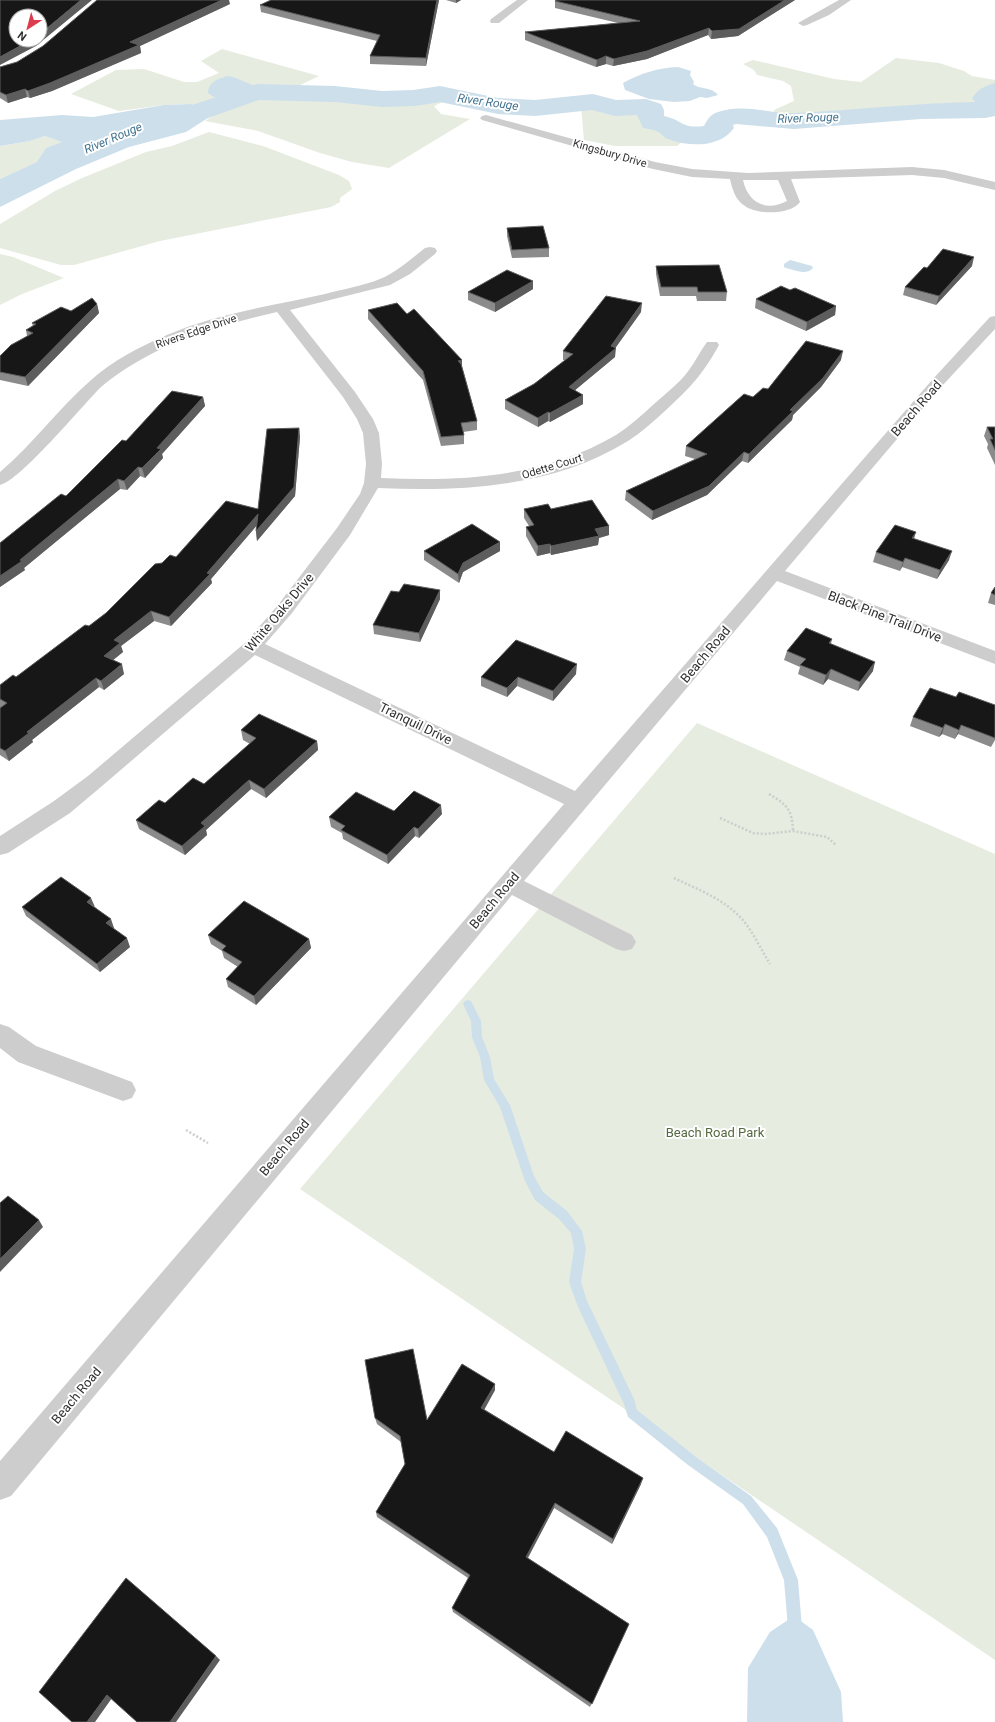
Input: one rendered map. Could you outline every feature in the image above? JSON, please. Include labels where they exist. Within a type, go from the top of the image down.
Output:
[{"type":"street","points":[[495,21],[523,0]]},
{"type":"street","points":[[803,23],[829,11],[846,0]]},
{"type":"street","name":"Kingsbury Drive","points":[[486,118],[670,169],[706,175],[736,177],[783,176],[905,170],[944,174],[995,186]]},
{"type":"street","points":[[736,177],[738,188],[745,201],[758,207],[780,208],[789,207],[794,202],[783,176]]},
{"type":"street","name":"Rivers Edge Drive","points":[[0,480],[20,462],[92,387],[120,364],[148,348],[169,338],[223,320],[385,282],[405,271],[430,250]]},
{"type":"street","name":"White Oaks Drive","points":[[0,847],[62,807],[95,781],[252,646],[285,609],[359,510],[372,483],[374,464],[371,434],[365,419],[350,395],[280,307]]},
{"type":"street","name":"Beach Road","points":[[0,1485],[178,1272],[508,883],[937,383],[995,320]]},
{"type":"street","name":"Odette Court","points":[[372,483],[431,485],[494,481],[554,467],[586,456],[622,438],[651,415],[694,374],[712,345]]},
{"type":"street","name":"Black Pine Trail Drive","points":[[774,573],[995,658]]},
{"type":"street","name":"Tranquil Drive","points":[[252,646],[579,802]]},
{"type":"street","points":[[508,883],[624,942]]},
{"type":"street","points":[[0,1034],[27,1054],[123,1090]]},
{"type":"path","points":[[769,794],[793,814],[793,831]]},
{"type":"path","points":[[720,818],[753,833],[765,834],[793,831],[827,837],[836,845]]},
{"type":"path","points":[[674,878],[716,899],[735,913],[746,924],[770,964]]},
{"type":"path","points":[[186,1130],[208,1143]]},
{"type":"green space","points":[[222,49],[319,76],[294,88],[310,96],[337,97],[361,102],[386,104],[416,99],[447,100],[434,106],[441,114],[470,119],[389,168],[352,162],[320,153],[258,131],[205,121],[214,115],[191,104],[164,105],[119,111],[71,94],[116,70],[144,69],[184,82],[197,82],[219,73],[201,61]]},
{"type":"green space","points":[[896,58],[939,63],[964,71],[972,76],[995,80],[995,112],[921,117],[897,116],[784,125],[760,121],[775,117],[774,110],[794,101],[791,86],[783,81],[757,75],[754,70],[743,64],[753,60],[834,79],[861,82]]},
{"type":"green space","points":[[581,106],[640,112],[644,114],[643,121],[687,138],[677,146],[615,146],[584,140]]},
{"type":"green space","points":[[209,132],[263,146],[339,175],[349,181],[352,189],[340,198],[340,202],[331,207],[160,241],[74,265],[61,265],[0,248],[0,224],[55,191],[82,178],[146,152],[172,146]]},
{"type":"green space","points":[[45,136],[63,142],[46,148],[38,162],[0,179],[0,146],[30,141]]},
{"type":"green space","points":[[0,254],[13,257],[64,278],[22,294],[0,305]]},
{"type":"green space","name":"Beach Road Park","points":[[697,723],[995,854],[995,1660],[300,1189]]},
{"type":"water","points":[[678,67],[691,71],[690,75],[694,82],[693,84],[712,90],[718,95],[707,98],[700,97],[690,101],[674,102],[649,99],[625,90],[623,83],[636,76],[657,70]]},
{"type":"water","points":[[227,76],[262,89],[264,94],[230,103],[208,93],[212,83]]},
{"type":"water","points":[[191,104],[214,114],[186,132],[129,147],[76,169],[0,207],[0,179],[37,162],[46,148],[62,142],[45,136],[30,141],[0,146],[0,120],[62,115],[93,117],[164,105]]},
{"type":"water","points":[[790,260],[812,266],[813,268],[807,272],[804,272],[784,267],[784,264]]},
{"type":"water","points":[[794,1616],[813,1630],[841,1692],[843,1722],[747,1722],[748,1668],[770,1632]]},
{"type":"building","points":[[0,0],[81,0],[48,27],[48,8],[8,8],[8,48],[16,48],[0,57]]},
{"type":"building","points":[[97,0],[222,0],[130,42],[139,45],[50,83],[28,91],[25,89],[6,95],[0,92],[0,67],[17,62],[40,48],[48,48],[48,42]]},
{"type":"building","points":[[271,0],[437,0],[426,58],[370,56],[380,35],[260,5]]},
{"type":"building","points":[[785,0],[739,29],[712,31],[709,28],[647,51],[614,59],[606,56],[597,60],[525,32],[640,21],[555,1]]},
{"type":"building","points":[[543,226],[549,248],[512,250],[507,228]]},
{"type":"building","points":[[943,249],[974,257],[939,296],[905,287],[924,267],[927,268]]},
{"type":"building","points":[[719,265],[727,292],[698,292],[697,287],[661,287],[656,266]]},
{"type":"building","points":[[507,270],[533,281],[495,303],[468,292]]},
{"type":"building","points":[[781,286],[790,290],[795,288],[836,306],[807,322],[756,299]]},
{"type":"building","points":[[606,296],[642,303],[611,346],[616,348],[569,387],[583,395],[538,418],[505,400],[534,384],[573,354],[563,351]]},
{"type":"building","points":[[92,298],[97,304],[25,377],[0,372],[0,356],[11,345],[33,333],[26,330],[36,324],[32,323],[61,307],[71,311]]},
{"type":"building","points":[[397,303],[407,314],[414,309],[462,360],[458,361],[461,364],[477,421],[461,423],[464,435],[441,437],[423,371],[368,310]]},
{"type":"building","points":[[806,341],[843,351],[823,378],[790,410],[793,411],[749,454],[744,452],[709,486],[653,511],[626,491],[707,454],[686,446],[744,394],[753,397],[763,388],[768,389]]},
{"type":"building","points":[[172,391],[203,397],[157,448],[161,449],[142,468],[138,467],[124,481],[118,479],[20,560],[22,561],[0,576],[0,543],[61,494],[66,496],[122,440],[126,441]]},
{"type":"building","points":[[987,427],[995,427],[995,450],[990,439],[993,439]]},
{"type":"building","points":[[299,428],[294,487],[256,531],[258,514],[207,573],[210,574],[169,617],[151,611],[114,640],[120,643],[104,656],[122,664],[101,681],[96,678],[5,751],[0,748],[0,708],[7,703],[0,699],[0,685],[13,675],[16,677],[85,625],[89,626],[106,613],[155,564],[162,563],[170,555],[176,557],[226,501],[258,509],[267,429]]},
{"type":"building","points":[[592,500],[609,526],[595,529],[599,536],[551,546],[550,544],[538,546],[526,527],[534,525],[524,509],[548,504],[551,509]]},
{"type":"building","points":[[472,524],[500,542],[463,563],[458,574],[424,551]]},
{"type":"building","points":[[895,525],[916,532],[912,538],[952,551],[940,570],[905,558],[903,562],[876,552]]},
{"type":"building","points":[[404,584],[440,590],[419,633],[373,625],[391,591],[399,592]]},
{"type":"building","points":[[995,587],[995,595],[991,593]]},
{"type":"building","points":[[806,628],[832,639],[829,643],[875,662],[860,682],[831,669],[826,675],[800,665],[806,659],[787,651]]},
{"type":"building","points":[[516,640],[577,664],[553,691],[518,677],[507,688],[481,677]]},
{"type":"building","points":[[930,688],[956,697],[959,692],[995,705],[995,738],[961,725],[959,730],[945,724],[943,728],[913,717]]},
{"type":"building","points":[[259,714],[317,741],[264,789],[249,780],[201,823],[205,826],[182,846],[136,820],[159,800],[165,803],[193,778],[204,784],[256,738],[241,730]]},
{"type":"building","points":[[414,791],[441,805],[418,829],[414,827],[387,855],[341,830],[345,826],[329,817],[356,792],[394,811]]},
{"type":"building","points":[[61,877],[91,898],[87,902],[111,919],[106,923],[127,938],[97,964],[22,907]]},
{"type":"building","points":[[244,901],[309,939],[254,996],[226,979],[242,962],[222,950],[226,946],[208,935]]},
{"type":"building","points":[[8,1196],[39,1220],[0,1259],[0,1203]]},
{"type":"building","points":[[413,1349],[427,1420],[462,1364],[495,1384],[481,1408],[554,1452],[566,1431],[643,1478],[613,1539],[555,1503],[526,1557],[629,1624],[592,1704],[452,1608],[470,1575],[376,1512],[405,1464],[400,1436],[375,1418],[365,1360]]},
{"type":"building","points":[[126,1578],[216,1656],[170,1722],[137,1722],[107,1695],[87,1722],[72,1722],[39,1692]]},
{"type":"waterway","name":"River Rouge","points":[[134,128],[158,120],[195,113],[257,92],[335,94],[382,99],[415,98],[425,95],[440,94],[498,106],[535,108],[593,102],[615,108],[646,107],[651,110],[650,116],[653,122],[665,124],[677,133],[692,136],[712,134],[720,128],[719,122],[725,118],[736,116],[794,121],[921,111],[985,110],[991,108],[993,105],[985,98],[995,91]]},
{"type":"waterway","points":[[468,1004],[476,1021],[477,1037],[485,1057],[489,1080],[505,1105],[529,1177],[539,1196],[563,1215],[576,1231],[580,1249],[575,1282],[582,1303],[630,1403],[632,1413],[692,1461],[747,1500],[772,1533],[791,1580],[795,1628]]}]
